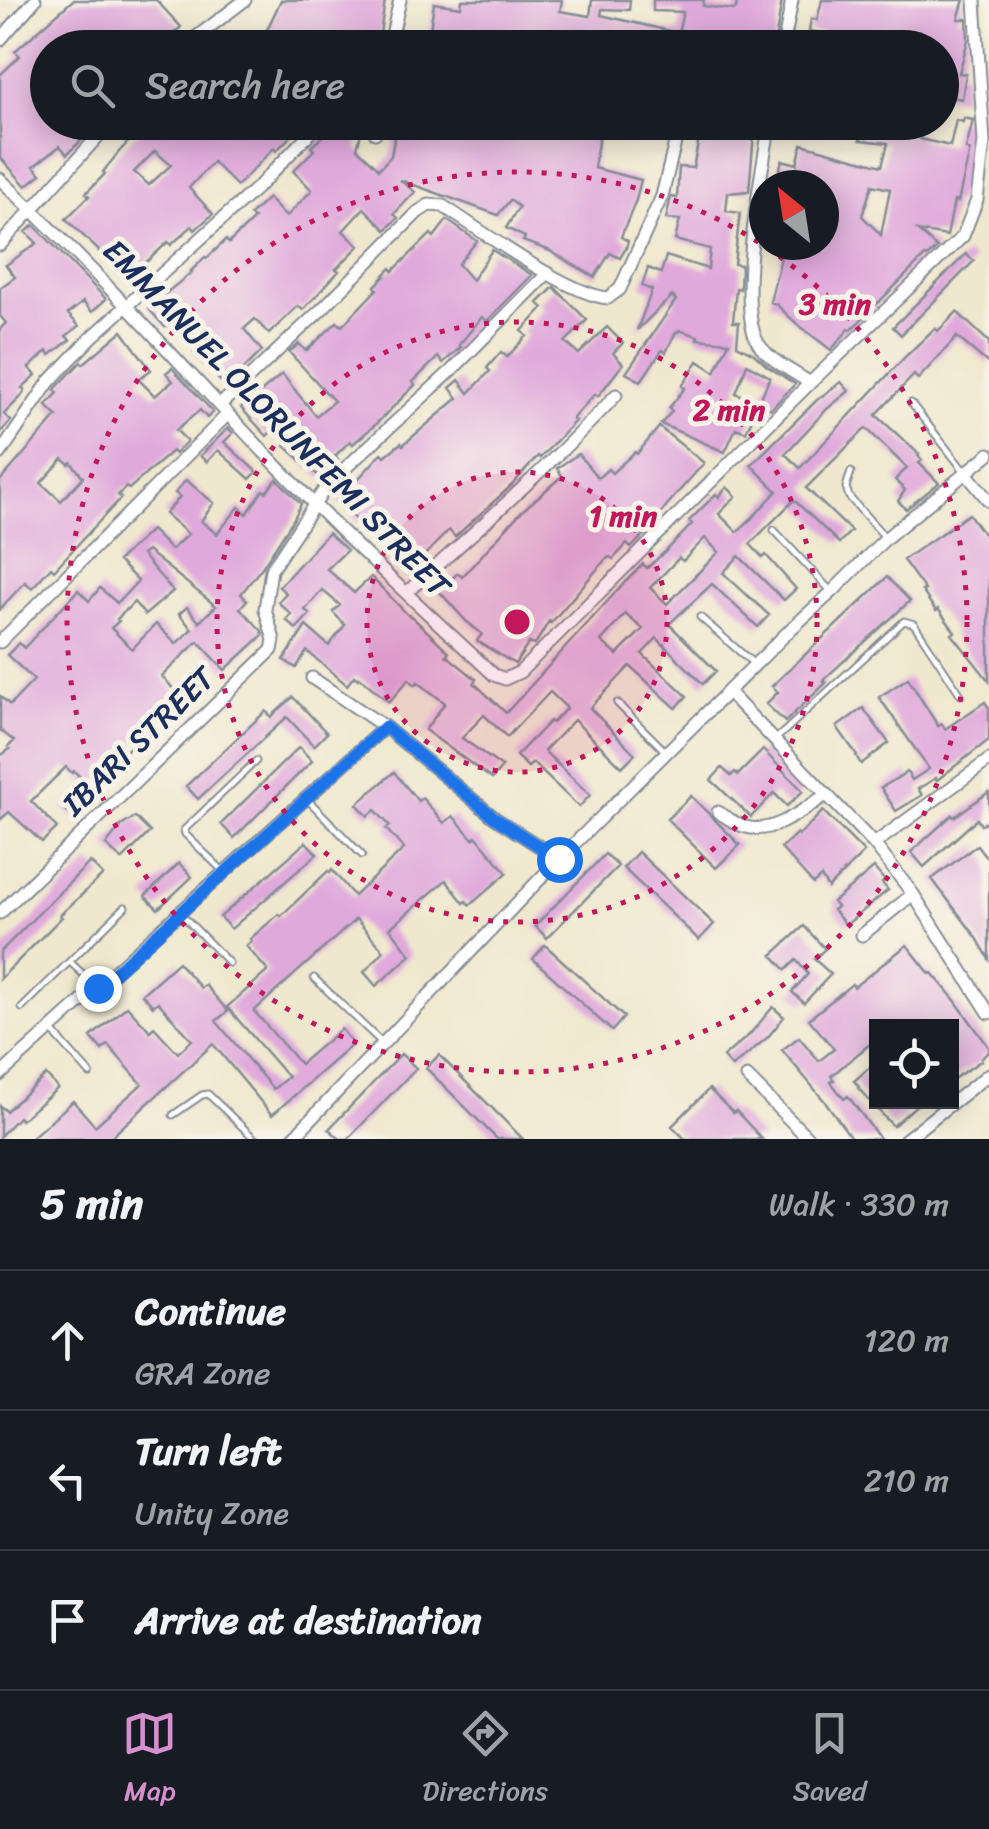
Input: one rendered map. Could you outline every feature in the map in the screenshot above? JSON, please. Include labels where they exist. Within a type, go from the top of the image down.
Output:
[{"type":"street","points":[[0,40],[36,0]]},
{"type":"street","points":[[206,30],[245,0]]},
{"type":"street","points":[[393,30],[400,0]]},
{"type":"street","points":[[786,30],[792,0]]},
{"type":"street","points":[[767,140],[751,264],[751,319],[756,339],[765,352],[810,384],[963,236],[977,200],[986,142],[975,0]]},
{"type":"street","points":[[0,245],[95,140]]},
{"type":"street","points":[[0,454],[49,382],[90,338],[261,184],[303,140]]},
{"type":"street","points":[[0,642],[418,212],[429,205],[443,206],[548,274],[596,298],[608,298],[620,289],[662,196],[676,140]]},
{"type":"street","name":"EMMANUEL OLORUNFEMI STREET","points":[[0,179],[81,256],[314,504],[494,676],[505,679],[520,672],[810,384]]},
{"type":"street","points":[[314,504],[328,484],[451,371],[548,274]]},
{"type":"street","points":[[406,593],[526,486],[616,395]]},
{"type":"street","points":[[292,1139],[559,859],[756,665],[886,538],[989,454]]},
{"type":"street","points":[[966,472],[989,501]]},
{"type":"street","name":"IBARI STREET","points":[[0,913],[272,650],[274,640],[265,609],[271,570],[314,504]]},
{"type":"street","points":[[312,678],[385,727],[495,818],[559,859]]},
{"type":"street","points":[[728,693],[874,844],[913,894],[989,1013]]},
{"type":"street","points":[[0,1075],[385,727]]},
{"type":"street","points":[[874,844],[989,760]]},
{"type":"street","points":[[718,812],[748,828],[770,826],[791,818],[826,794]]},
{"type":"street","points":[[862,935],[913,894]]},
{"type":"street","points":[[906,1139],[989,1074]]},
{"type":"street","points":[[747,1076],[809,1139]]},
{"type":"lane","points":[[911,403],[966,472]]},
{"type":"lane","points":[[851,472],[846,487],[849,497],[886,538]]},
{"type":"lane","points":[[774,530],[832,592]]},
{"type":"lane","points":[[700,618],[756,665]]},
{"type":"lane","points":[[775,740],[904,621],[914,624],[962,695]]},
{"type":"lane","points":[[617,703],[667,753]]},
{"type":"lane","points":[[224,872],[184,830],[256,761]]},
{"type":"lane","points":[[306,799],[362,855]]},
{"type":"lane","points":[[22,1008],[125,907]]},
{"type":"lane","points":[[182,914],[229,963]]},
{"type":"lane","points":[[70,962],[98,988]]},
{"type":"lane","points":[[314,978],[384,1045]]},
{"type":"lane","points":[[50,1030],[90,1074]]},
{"type":"lane","points":[[173,1115],[208,1094],[254,1139]]},
{"type":"building","points":[[73,0],[156,0],[181,27],[178,30],[39,30]]},
{"type":"building","points":[[281,0],[385,0],[381,30],[267,30]]},
{"type":"building","points":[[462,0],[562,0],[560,11],[590,16],[592,0],[630,0],[629,10],[602,9],[601,15],[665,30],[430,30],[434,3],[461,7]]},
{"type":"building","points":[[653,0],[704,0],[703,6],[733,10],[737,0],[782,0],[777,30],[679,30],[683,12],[653,11]]},
{"type":"building","points":[[822,0],[964,0],[958,19],[967,19],[968,40],[959,73],[959,30],[809,30],[811,19],[817,20]]},
{"type":"building","points":[[30,38],[30,140],[82,140],[67,154],[60,146],[34,166],[41,174],[26,186],[0,157],[0,75],[20,56],[15,51]]},
{"type":"building","points":[[959,73],[966,74],[962,99],[959,98]]},
{"type":"building","points":[[973,120],[966,149],[970,150],[947,236],[918,231],[937,248],[831,350],[770,302],[780,260],[839,260],[839,170],[779,170],[782,160],[797,164],[802,144],[882,166],[888,143],[860,140],[924,140],[950,146],[951,140],[959,140],[959,121]],"holes":[[[872,185],[890,189],[881,235],[862,216]]]},
{"type":"building","points":[[130,140],[287,140],[237,186],[213,162],[189,188],[213,214],[171,245],[168,242],[143,265],[148,269],[133,284],[66,219],[89,196],[86,193]],"holes":[[[155,151],[171,165],[149,185],[134,172]]]},
{"type":"building","points":[[319,140],[359,140],[357,148],[379,169],[391,156],[394,140],[598,140],[594,168],[641,180],[621,237],[628,241],[626,248],[620,258],[610,253],[595,277],[548,250],[523,241],[525,237],[506,228],[519,207],[510,200],[498,215],[400,180],[415,192],[394,214],[398,218],[386,230],[364,208],[343,231],[359,246],[303,310],[298,306],[269,334],[255,319],[244,329],[262,351],[226,387],[194,353],[210,336],[196,321],[184,332],[173,321],[165,327],[148,308],[226,240],[229,243],[254,219],[250,215],[268,198],[286,217],[312,190],[293,171],[314,150],[311,147]]},
{"type":"building","points":[[699,140],[753,140],[749,191],[728,193],[726,211],[740,213],[734,264],[741,265],[740,289],[736,288],[733,322],[739,322],[737,345],[795,384],[771,409],[759,402],[770,377],[747,364],[736,393],[759,403],[746,432],[736,428],[725,452],[661,424],[698,361],[715,372],[729,342],[697,339],[698,336],[679,330],[641,381],[626,373],[676,300],[672,296],[637,330],[652,290],[642,286],[648,268],[661,273],[666,256],[708,269],[710,249],[675,240],[680,220],[666,219],[671,197],[677,198],[679,167],[693,168]]},
{"type":"building","points":[[447,220],[477,241],[458,264],[472,280],[492,250],[532,275],[487,321],[482,317],[461,347],[443,363],[438,357],[376,424],[353,444],[350,441],[321,478],[285,446],[299,431],[287,417],[267,436],[241,408],[257,388],[261,392],[282,374],[316,416],[334,401],[289,352],[299,344],[306,351],[337,322],[342,326],[377,289],[375,286],[384,275],[431,234],[434,237]]},
{"type":"building","points":[[34,225],[106,299],[92,312],[83,302],[68,314],[79,326],[66,336],[70,340],[50,355],[47,351],[29,368],[36,375],[4,414],[11,421],[0,433],[0,329],[6,323],[0,316],[0,288],[15,277],[6,265],[37,243],[26,232]]},
{"type":"building","points":[[966,254],[974,261],[901,335],[893,327]]},
{"type":"building","points":[[554,287],[587,320],[565,342],[579,354],[607,327],[623,343],[613,353],[623,364],[540,458],[455,537],[449,530],[410,570],[402,564],[405,561],[377,535],[374,538],[338,501],[382,453],[385,456],[403,445],[458,398],[450,388],[459,380],[469,393],[490,371],[487,368],[501,352],[507,357],[527,336],[522,331],[543,308],[538,303]]},
{"type":"building","points":[[957,312],[989,342],[989,364],[957,337],[918,379],[914,375],[876,415],[919,454],[919,463],[939,483],[906,509],[898,501],[905,490],[895,480],[907,468],[866,428],[806,488],[851,531],[839,543],[794,500],[750,544],[763,558],[766,555],[796,589],[784,600],[739,556],[723,573],[769,615],[758,627],[712,584],[669,624],[716,671],[703,684],[657,638],[642,654],[687,696],[676,708],[630,666],[590,708],[635,754],[622,767],[574,720],[544,751],[590,795],[579,807],[533,763],[528,767],[516,756],[567,708],[550,692],[507,737],[484,715],[462,738],[502,767],[492,779],[425,730],[445,703],[418,682],[415,685],[409,679],[389,702],[359,677],[354,676],[347,685],[307,651],[296,668],[284,660],[306,626],[329,646],[345,625],[333,612],[340,605],[322,590],[305,610],[310,614],[296,629],[286,620],[291,614],[278,602],[286,593],[279,587],[328,533],[347,550],[327,569],[354,593],[371,577],[506,713],[625,582],[643,564],[647,568],[666,551],[716,494],[719,497],[727,487],[736,496],[719,514],[737,532],[753,517],[777,491],[751,465],[818,399],[841,382],[849,391],[785,454],[800,468],[906,356],[935,328],[938,331]],"holes":[[[705,538],[719,552],[667,604],[650,588]],[[625,614],[643,629],[617,655],[601,641]]]},
{"type":"building","points":[[122,331],[151,370],[138,379],[155,396],[173,381],[166,373],[172,368],[213,412],[207,418],[200,410],[176,430],[187,441],[175,454],[172,451],[129,489],[126,487],[118,495],[121,498],[54,570],[51,567],[32,588],[25,582],[0,609],[0,481],[57,416],[46,405],[58,393],[56,388]],"holes":[[[63,459],[83,477],[61,501],[41,483]]]},
{"type":"building","points":[[659,427],[704,463],[647,532],[631,548],[627,544],[613,559],[605,560],[549,621],[536,643],[529,643],[515,664],[477,641],[482,634],[439,591],[458,573],[462,577],[521,512],[562,476],[557,468],[578,454],[598,478],[608,469],[612,473],[637,454]]},
{"type":"building","points":[[228,428],[233,433],[224,442],[257,472],[250,479],[218,450],[207,462],[200,456]]},
{"type":"building","points":[[277,479],[301,504],[241,594],[247,600],[240,608],[263,635],[225,670],[198,641],[162,676],[177,693],[155,713],[160,718],[104,772],[110,778],[88,798],[92,802],[74,818],[64,808],[88,785],[66,767],[31,801],[57,828],[42,842],[9,812],[0,820],[0,756],[14,741],[0,730],[0,696],[10,705],[34,680],[7,655],[19,643],[24,648],[78,590],[89,601],[100,588],[117,603],[138,581],[118,561],[151,530],[171,550],[188,534],[165,514],[180,497],[175,493],[186,480],[214,503],[201,521],[217,534],[239,507],[247,514],[263,490],[266,492]],"holes":[[[147,551],[216,606],[199,622],[187,607],[179,614],[192,629],[176,644],[156,624],[132,649],[111,628],[134,602],[145,615],[173,591],[142,555]]]},
{"type":"building","points":[[969,514],[989,542],[989,681],[903,560]]},
{"type":"building","points":[[887,577],[910,601],[823,680],[826,683],[785,722],[766,704],[778,692],[772,686]]},
{"type":"building","points":[[908,678],[938,726],[942,724],[945,729],[985,702],[989,708],[989,740],[937,780],[918,789],[922,795],[896,811],[881,788],[907,772],[912,780],[929,769],[879,697]]},
{"type":"building","points":[[293,697],[327,733],[314,746],[287,717],[198,799],[186,786],[266,711],[271,717]]},
{"type":"building","points":[[863,708],[889,743],[861,764],[837,727]]},
{"type":"building","points":[[299,747],[312,761],[234,838],[221,824]]},
{"type":"building","points":[[763,750],[803,791],[787,806],[774,793],[751,817],[711,780],[722,768],[731,776],[735,772],[738,775]]},
{"type":"building","points":[[394,772],[418,801],[422,798],[444,823],[453,816],[473,839],[476,836],[507,873],[470,905],[446,880],[390,928],[411,955],[376,986],[364,972],[384,951],[356,919],[254,1011],[300,1064],[341,1029],[353,1044],[272,1115],[213,1044],[109,1139],[30,1139],[73,1101],[95,1126],[142,1084],[108,1045],[102,1050],[91,1037],[127,1006],[178,1053],[192,1040],[158,1002],[153,1006],[142,994],[178,962],[228,1011],[216,1021],[273,1089],[288,1077],[227,1007],[268,971],[246,946],[328,871],[332,870],[354,896],[404,849],[375,810],[368,816],[357,804]]},
{"type":"building","points":[[989,792],[989,820],[981,825],[977,819],[924,867],[911,852],[952,815]]},
{"type":"building","points":[[691,796],[740,845],[716,868],[667,819]]},
{"type":"building","points":[[823,811],[864,852],[828,888],[821,877],[813,884],[781,848]]},
{"type":"building","points":[[135,817],[150,832],[122,860],[106,845],[121,826]]},
{"type":"building","points":[[306,842],[317,854],[231,929],[220,917]]},
{"type":"building","points":[[977,845],[989,861],[989,959],[932,879]]},
{"type":"building","points":[[638,852],[714,924],[699,940],[623,868]]},
{"type":"building","points":[[605,854],[618,866],[547,938],[535,926]]},
{"type":"building","points":[[90,862],[103,875],[0,979],[0,952]]},
{"type":"building","points":[[179,863],[192,877],[158,909],[145,896]]},
{"type":"building","points":[[874,868],[888,890],[846,925],[833,910],[837,907],[833,902]]},
{"type":"building","points":[[804,926],[825,949],[814,959],[831,974],[804,1003],[792,992],[808,974],[796,960],[786,970],[772,955]]},
{"type":"building","points":[[545,945],[624,1017],[612,1031],[533,959]]},
{"type":"building","points":[[907,945],[989,1047],[982,1060],[959,1075],[959,1019],[869,1019],[869,1045],[831,1076],[831,1082],[844,1099],[848,1096],[880,1139],[852,1139],[782,1050],[799,1037],[819,1061],[834,1049],[809,1019],[852,984],[854,987]]},
{"type":"building","points":[[773,1007],[784,1017],[768,1037],[732,1067],[723,1057]]},
{"type":"building","points":[[401,1054],[416,1068],[348,1139],[340,1139],[329,1129]]},
{"type":"building","points":[[439,1055],[523,1139],[497,1139],[426,1068]]},
{"type":"building","points":[[869,1068],[869,1100],[858,1088],[854,1081]]},
{"type":"building","points":[[46,1075],[58,1088],[21,1120],[18,1117],[0,1136],[0,1106],[6,1111]]},
{"type":"building","points":[[709,1089],[762,1139],[685,1139],[672,1126]]},
{"type":"building","points":[[877,1109],[912,1109],[893,1126]]},
{"type":"route","points":[[98,988],[385,727],[495,818],[559,859]]}]
